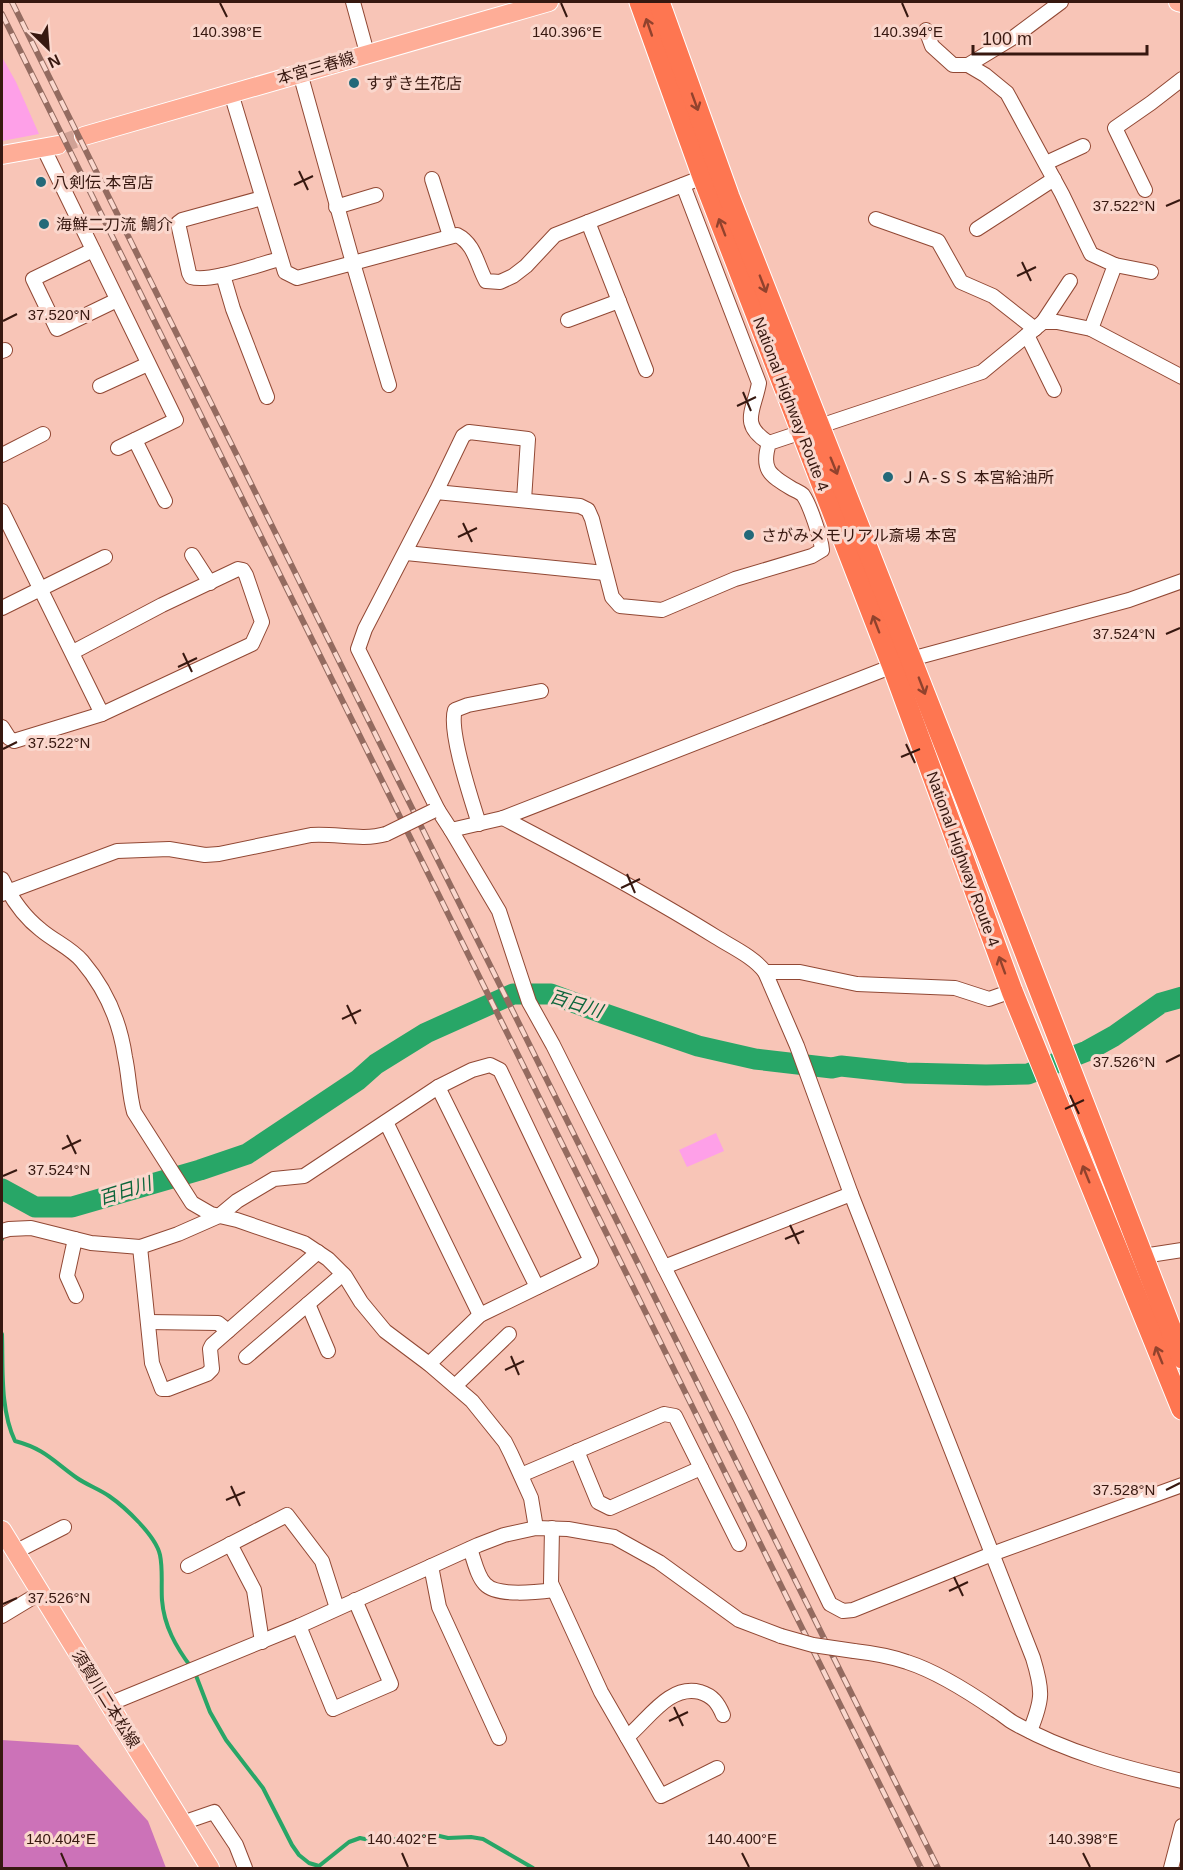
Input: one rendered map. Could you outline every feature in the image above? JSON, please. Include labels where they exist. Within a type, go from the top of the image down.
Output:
[{"type":"highway","name":"National Highway Route 4","points":[[640,2],[667,50],[729,197],[810,429]]},
{"type":"highway","name":"National Highway Route 4","points":[[659,2],[667,50],[703,177],[810,429],[902,663],[1061,1050],[1182,1358]]},
{"type":"highway","name":"National Highway Route 4","points":[[902,663],[1012,991],[1182,1409]]},
{"type":"main road","name":"本宮三春線","points":[[84,136],[549,2]]},
{"type":"main road","points":[[2,155],[50,146]]},
{"type":"main road","name":"須賀川二本松線","points":[[2,1530],[210,1869]]},
{"type":"street","points":[[353,2],[367,53]]},
{"type":"street","points":[[968,65],[1014,37],[1061,2]]},
{"type":"street","points":[[926,30],[932,46],[953,65],[968,65],[986,75],[1007,93],[1046,163],[1091,254],[1115,265],[1151,272]]},
{"type":"street","points":[[300,73],[336,207],[389,385]]},
{"type":"street","points":[[1145,190],[1115,128],[1182,79]]},
{"type":"street","points":[[231,93],[280,259],[285,272],[297,278],[457,235],[465,240],[473,250],[486,281],[500,282],[526,266],[555,236],[703,177]]},
{"type":"street","points":[[50,146],[93,250],[176,420],[118,448]]},
{"type":"street","points":[[1046,163],[1083,146]]},
{"type":"street","points":[[432,179],[450,236]]},
{"type":"street","points":[[977,230],[1054,179]]},
{"type":"street","points":[[683,185],[759,383],[750,414],[750,424],[753,431],[769,443]]},
{"type":"street","points":[[336,207],[375,195]]},
{"type":"street","points":[[262,198],[178,223],[191,277],[200,279],[280,259]]},
{"type":"street","points":[[876,219],[938,241],[961,282],[993,296],[1035,329],[1054,390]]},
{"type":"street","points":[[588,222],[646,370]]},
{"type":"street","points":[[93,250],[33,279],[57,329],[117,300]]},
{"type":"street","points":[[1091,329],[1115,265]]},
{"type":"street","points":[[223,274],[233,309],[267,397]]},
{"type":"street","points":[[769,443],[982,372],[1035,329],[1070,281]]},
{"type":"street","points":[[568,320],[619,301]]},
{"type":"street","points":[[1035,329],[1058,322],[1091,329],[1182,377]]},
{"type":"street","points":[[100,386],[148,364]]},
{"type":"street","points":[[524,500],[528,439],[469,432],[463,435],[406,552],[365,629],[358,649],[436,811],[451,830],[499,911],[526,995],[741,1419],[830,1604],[843,1611],[853,1610],[992,1554],[1182,1485]]},
{"type":"street","points":[[2,456],[43,434]]},
{"type":"street","points":[[135,440],[165,501]]},
{"type":"street","points":[[436,492],[580,506],[588,510],[612,597],[621,606],[662,610],[735,579],[812,556],[822,550],[817,528],[803,495],[775,479],[767,469],[765,455],[769,443]]},
{"type":"street","points":[[2,511],[7,538],[40,589],[102,714]]},
{"type":"street","points":[[406,552],[605,573]]},
{"type":"street","points":[[192,555],[210,583]]},
{"type":"street","points":[[2,608],[105,557]]},
{"type":"street","points":[[2,727],[9,738],[14,741],[102,714],[252,644],[262,622],[258,605],[243,570],[238,569],[162,605],[73,652]]},
{"type":"street","points":[[451,830],[503,818],[902,663],[1129,600],[1182,581]]},
{"type":"street","points":[[479,824],[462,769],[455,710],[468,705],[541,691]]},
{"type":"street","points":[[436,811],[386,834],[368,838],[311,835],[205,855],[169,849],[117,851],[47,878],[3,888],[15,905],[41,931],[80,959],[103,993],[122,1040],[129,1096],[134,1112],[192,1203],[200,1209],[219,1216],[304,1243],[343,1274],[372,1317],[472,1401],[505,1442],[531,1498],[536,1528]]},
{"type":"street","points":[[503,818],[602,870],[695,924],[755,962],[765,972],[796,1046],[851,1194],[1039,1676],[1041,1692],[1039,1707],[1030,1731]]},
{"type":"street","points":[[765,972],[800,972],[857,984],[955,988],[989,999],[1012,991]]},
{"type":"street","points":[[5,1230],[31,1228],[91,1243],[140,1247],[219,1216],[237,1200],[268,1182],[287,1176],[304,1176],[438,1087],[472,1070],[490,1065],[500,1070],[591,1262],[480,1315],[429,1364]]},
{"type":"street","points":[[438,1087],[537,1287]]},
{"type":"street","points":[[386,1122],[480,1315]]},
{"type":"street","points":[[664,1267],[851,1194]]},
{"type":"street","points":[[75,1239],[67,1276],[76,1296]]},
{"type":"street","points":[[140,1247],[152,1363],[162,1389],[168,1389],[207,1374],[212,1369],[210,1349],[318,1252]]},
{"type":"street","points":[[1143,1256],[1182,1250]]},
{"type":"street","points":[[246,1357],[343,1274]]},
{"type":"street","points":[[308,1304],[328,1351]]},
{"type":"street","points":[[148,1322],[218,1323],[228,1331]]},
{"type":"street","points":[[455,1386],[509,1334]]},
{"type":"street","points":[[521,1475],[664,1413],[675,1416],[739,1544]]},
{"type":"street","points":[[577,1451],[598,1502],[610,1508],[701,1468]]},
{"type":"street","points":[[188,1566],[286,1515],[322,1561],[337,1608]]},
{"type":"street","points":[[15,1552],[63,1527]]},
{"type":"street","points":[[109,1704],[262,1642],[504,1535],[536,1528],[552,1528],[577,1530],[614,1538],[659,1562],[739,1620],[813,1645],[886,1655],[909,1662],[1053,1743],[1182,1780]]},
{"type":"street","points":[[552,1528],[551,1583],[601,1692],[661,1796],[717,1768]]},
{"type":"street","points":[[230,1544],[254,1590],[262,1642]]},
{"type":"street","points":[[470,1549],[483,1582],[487,1586],[515,1594],[554,1590]]},
{"type":"street","points":[[431,1566],[439,1607],[499,1738]]},
{"type":"street","points":[[2,1616],[40,1593]]},
{"type":"street","points":[[299,1626],[333,1709],[391,1684],[355,1600]]},
{"type":"street","points":[[627,1737],[640,1727],[657,1707],[684,1691],[709,1695],[716,1701],[723,1715]]},
{"type":"street","points":[[182,1823],[214,1812],[236,1845],[245,1869]]},
{"type":"street","points":[[1171,1869],[1182,1826]]},
{"type":"shaded area","points":[[2,57],[16,82],[39,134],[2,141]]},
{"type":"shaded area","points":[[716,1133],[724,1151],[687,1167],[679,1150]]},
{"type":"shaded area","points":[[2,1740],[78,1745],[148,1821],[166,1868],[2,1868]]},
{"type":"waterway","name":"百日川","points":[[2,1189],[35,1207],[72,1207],[247,1154],[358,1080],[376,1064],[426,1033],[513,994],[551,994],[698,1046],[755,1059],[832,1068],[841,1066],[906,1073],[986,1075],[1028,1074],[1087,1051],[1114,1036],[1161,1003],[1182,997]]},
{"type":"waterway","points":[[2,1334],[5,1402],[10,1429],[15,1441],[48,1456],[77,1478],[109,1496],[131,1514],[153,1539],[160,1555],[163,1610],[168,1627],[191,1667]]},
{"type":"waterway","points":[[195,1673],[210,1712],[226,1740],[263,1788],[292,1845],[309,1863],[319,1866],[349,1842],[360,1838],[383,1843],[410,1835],[431,1834],[448,1838],[483,1839],[533,1868]]},
{"type":"tunnel","points":[[58,145],[84,136]]},
{"type":"railway","points":[[12,2],[938,1868]]},
{"type":"railway","points":[[2,14],[921,1868]]},
{"type":"place","name":"すずき生花店","points":[[354,83]]},
{"type":"place","name":"八剣伝 本宮店","points":[[41,182]]},
{"type":"place","name":"海鮮二刀流 鯛介","points":[[44,224]]},
{"type":"place","name":"ＪＡ-ＳＳ 本宮給油所","points":[[888,477]]},
{"type":"place","name":"さがみメモリアル斎場 本宮","points":[[749,535]]}]
